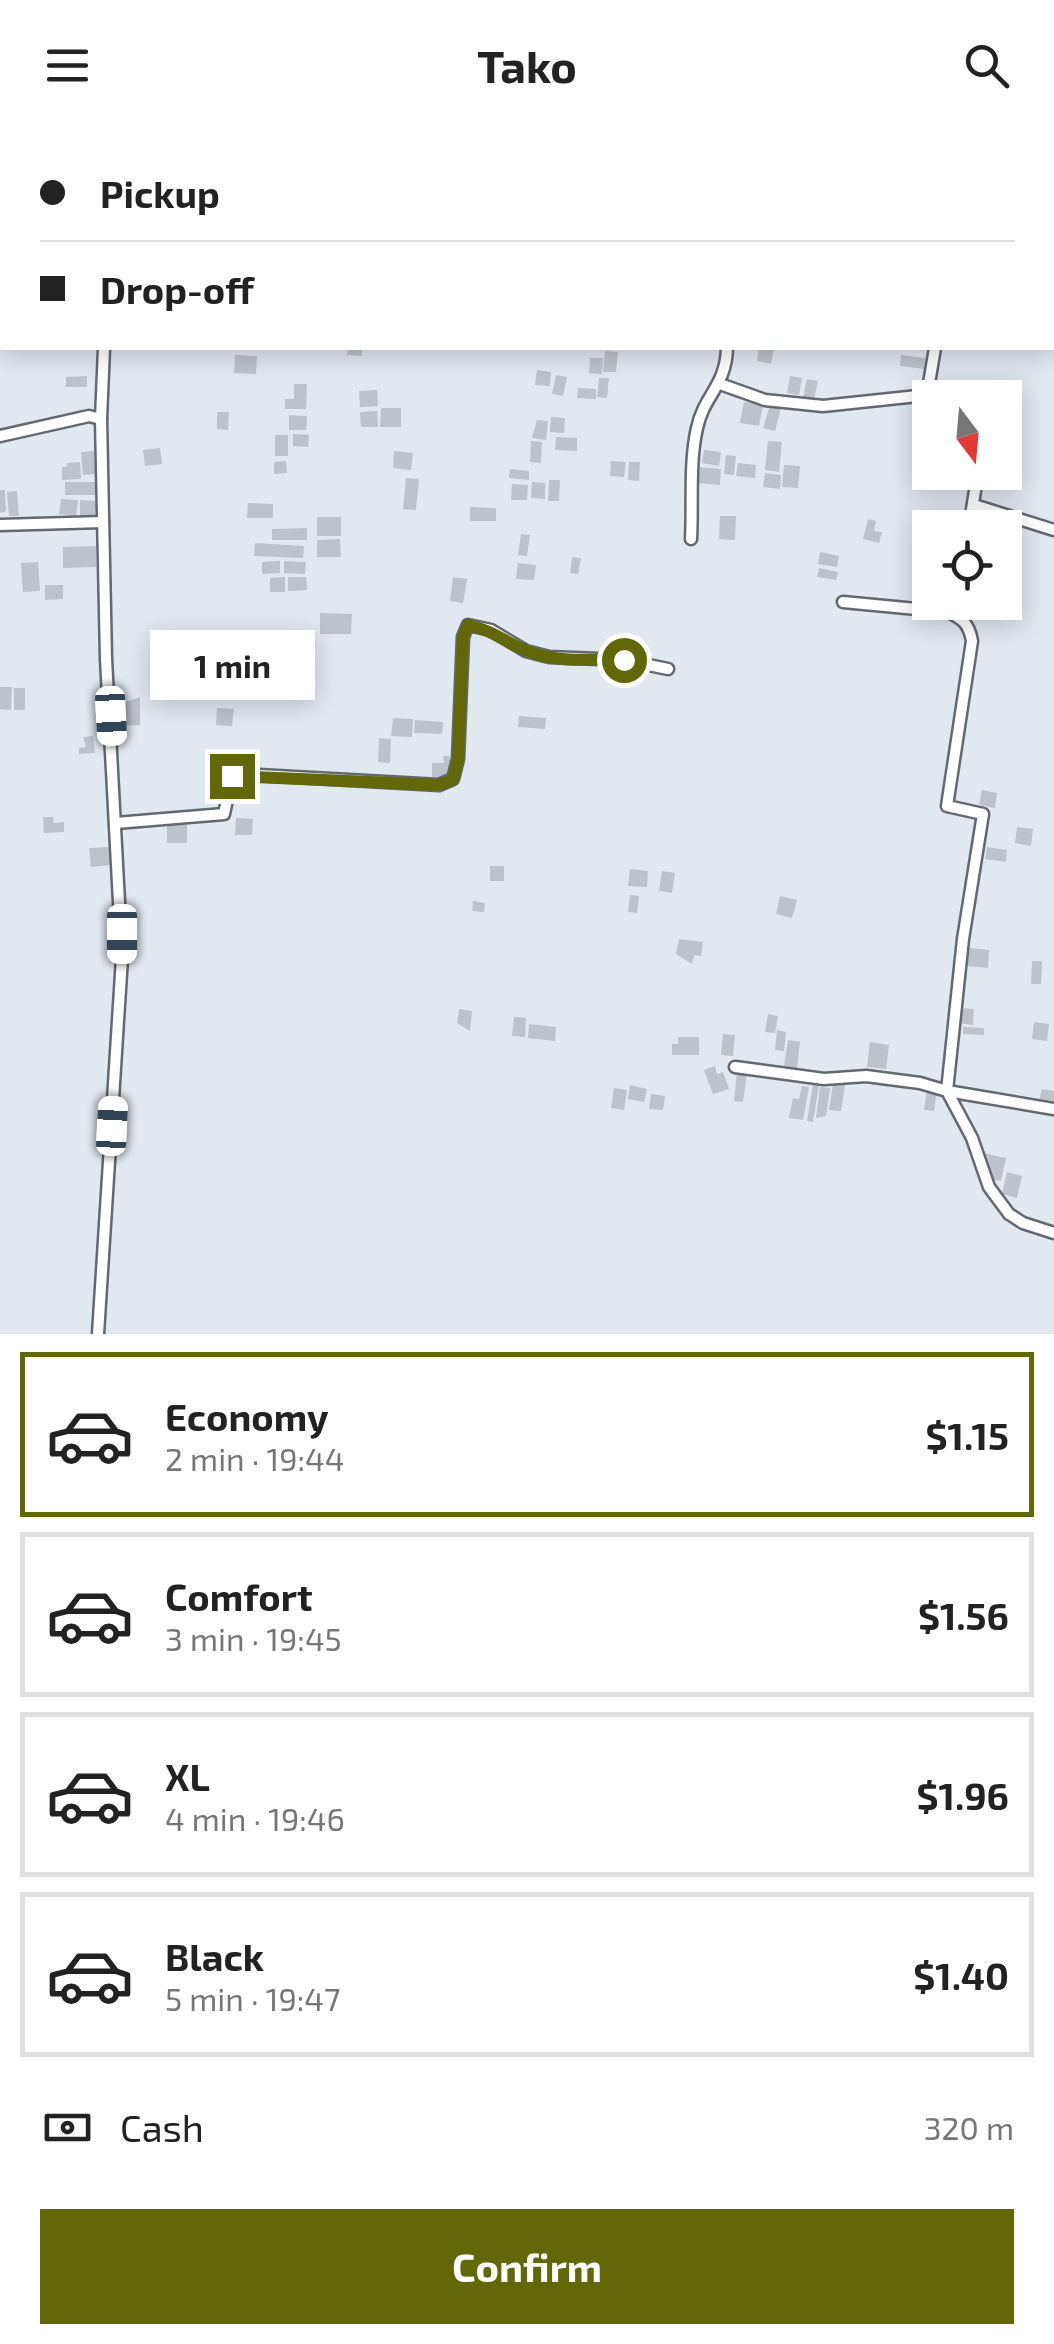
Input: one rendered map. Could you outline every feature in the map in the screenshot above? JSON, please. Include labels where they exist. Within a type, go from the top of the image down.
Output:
[{"type":"street","points":[[98,1334],[122,958],[106,660],[101,419],[104,350]]},
{"type":"street","points":[[691,539],[696,430],[702,409],[720,384],[727,350]]},
{"type":"street","points":[[930,380],[935,350]]},
{"type":"street","points":[[720,384],[765,400],[823,406],[912,397]]},
{"type":"street","points":[[0,436],[89,416],[101,419]]},
{"type":"street","points":[[973,510],[976,490]]},
{"type":"street","points":[[974,505],[1054,530]]},
{"type":"street","points":[[0,525],[103,522]]},
{"type":"street","points":[[843,602],[912,605]]},
{"type":"street","points":[[963,620],[970,628],[972,641],[947,806],[984,814],[963,938],[947,1091],[972,1138],[989,1187],[1009,1214],[1054,1233]]},
{"type":"street","points":[[116,823],[224,814],[232,776],[439,785],[453,780],[458,759],[463,637],[468,625],[491,630],[526,651],[549,658],[624,660],[668,669]]},
{"type":"street","points":[[735,1066],[824,1079],[866,1076],[920,1083],[1054,1108]]},
{"type":"building","points":[[348,350],[362,350],[362,356],[347,355]]},
{"type":"building","points":[[759,350],[774,350],[771,364],[757,361]]},
{"type":"building","points":[[605,351],[618,352],[616,372],[603,372]]},
{"type":"building","points":[[235,355],[257,356],[256,374],[234,373]]},
{"type":"building","points":[[901,355],[925,358],[924,369],[900,366]]},
{"type":"building","points":[[590,358],[603,358],[602,374],[589,373]]},
{"type":"building","points":[[537,370],[551,372],[550,386],[535,385]]},
{"type":"building","points":[[556,375],[567,377],[563,396],[552,394]]},
{"type":"building","points":[[87,376],[87,387],[66,387],[66,377]]},
{"type":"building","points":[[790,376],[802,378],[799,395],[787,393]]},
{"type":"building","points":[[599,378],[609,378],[607,398],[597,397]]},
{"type":"building","points":[[807,379],[818,381],[814,399],[803,397]]},
{"type":"building","points":[[294,384],[307,384],[306,409],[285,409],[285,399],[294,399]]},
{"type":"building","points":[[578,388],[596,389],[596,399],[577,398]]},
{"type":"building","points":[[377,390],[378,406],[360,407],[359,391]]},
{"type":"building","points":[[744,402],[763,405],[759,426],[740,423]]},
{"type":"building","points":[[770,405],[781,408],[775,431],[763,428]]},
{"type":"building","points":[[381,408],[401,408],[401,427],[380,427]]},
{"type":"building","points":[[377,411],[378,427],[361,427],[360,412]]},
{"type":"building","points":[[217,412],[229,412],[228,430],[217,429]]},
{"type":"building","points":[[289,415],[307,416],[306,430],[289,430]]},
{"type":"building","points":[[551,417],[565,418],[564,433],[550,432]]},
{"type":"building","points":[[537,420],[548,421],[546,440],[532,438]]},
{"type":"building","points":[[293,434],[309,435],[308,447],[293,446]]},
{"type":"building","points":[[275,435],[288,435],[288,456],[275,456]]},
{"type":"building","points":[[556,437],[577,438],[577,451],[555,450]]},
{"type":"building","points":[[531,441],[542,442],[541,463],[530,462]]},
{"type":"building","points":[[768,441],[782,442],[779,472],[765,470]]},
{"type":"building","points":[[160,448],[162,464],[145,466],[143,450]]},
{"type":"building","points":[[704,450],[721,452],[719,466],[702,463]]},
{"type":"building","points":[[94,451],[96,474],[83,475],[81,452]]},
{"type":"building","points":[[394,451],[413,453],[411,470],[393,468]]},
{"type":"building","points":[[726,455],[736,456],[734,475],[724,474]]},
{"type":"building","points":[[286,461],[287,473],[274,474],[274,462]]},
{"type":"building","points":[[611,461],[626,462],[624,477],[610,476]]},
{"type":"building","points":[[80,462],[81,479],[62,480],[62,467]]},
{"type":"building","points":[[629,462],[640,462],[639,481],[628,480]]},
{"type":"building","points":[[738,463],[756,465],[755,478],[736,476]]},
{"type":"building","points":[[784,465],[800,466],[798,488],[782,487]]},
{"type":"building","points":[[698,467],[721,469],[720,485],[697,483]]},
{"type":"building","points":[[510,469],[529,471],[529,480],[509,478]]},
{"type":"building","points":[[765,473],[781,475],[780,489],[763,487]]},
{"type":"building","points":[[406,478],[419,479],[416,510],[403,509]]},
{"type":"building","points":[[549,480],[560,480],[559,501],[548,501]]},
{"type":"building","points":[[65,482],[95,482],[95,495],[65,495]]},
{"type":"building","points":[[532,482],[545,483],[545,499],[531,498]]},
{"type":"building","points":[[512,484],[528,485],[527,500],[511,500]]},
{"type":"building","points":[[0,490],[5,490],[6,511],[0,513]]},
{"type":"building","points":[[17,491],[19,516],[9,516],[7,492]]},
{"type":"building","points":[[61,499],[78,500],[76,516],[59,514]]},
{"type":"building","points":[[80,500],[96,501],[95,516],[80,516]]},
{"type":"building","points":[[248,503],[273,504],[273,518],[247,518]]},
{"type":"building","points":[[470,507],[496,508],[496,521],[470,521]]},
{"type":"building","points":[[720,516],[736,516],[735,540],[719,539]]},
{"type":"building","points":[[317,517],[341,517],[341,536],[317,536]]},
{"type":"building","points":[[868,519],[876,521],[874,531],[882,532],[879,543],[863,539]]},
{"type":"building","points":[[307,528],[307,540],[272,540],[272,529]]},
{"type":"building","points":[[521,534],[530,535],[527,556],[518,555]]},
{"type":"building","points":[[340,539],[341,557],[317,557],[317,540]]},
{"type":"building","points":[[255,543],[304,546],[303,558],[254,556]]},
{"type":"building","points":[[96,546],[96,567],[63,568],[63,547]]},
{"type":"building","points":[[820,552],[839,556],[837,567],[818,564]]},
{"type":"building","points":[[572,557],[581,558],[578,574],[570,573]]},
{"type":"building","points":[[280,561],[280,573],[262,574],[262,562]]},
{"type":"building","points":[[284,561],[306,562],[305,574],[284,573]]},
{"type":"building","points":[[38,562],[40,591],[23,592],[21,563]]},
{"type":"building","points":[[518,563],[536,565],[534,580],[516,579]]},
{"type":"building","points":[[819,568],[838,572],[836,580],[817,577]]},
{"type":"building","points":[[285,577],[285,592],[270,592],[270,578]]},
{"type":"building","points":[[288,577],[306,577],[307,590],[288,591]]},
{"type":"building","points":[[453,577],[467,579],[463,603],[450,601]]},
{"type":"building","points":[[45,585],[63,585],[63,599],[45,600]]},
{"type":"building","points":[[320,613],[352,614],[351,634],[320,634]]},
{"type":"building","points":[[0,687],[12,687],[11,710],[0,709]]},
{"type":"building","points":[[14,688],[25,688],[25,710],[14,710]]},
{"type":"building","points":[[140,697],[140,725],[117,726],[116,705]]},
{"type":"building","points":[[217,708],[234,709],[232,726],[216,725]]},
{"type":"building","points":[[519,716],[546,718],[545,729],[518,727]]},
{"type":"building","points":[[393,718],[413,719],[412,737],[391,736]]},
{"type":"building","points":[[415,720],[443,722],[442,734],[414,733]]},
{"type":"building","points":[[93,736],[95,753],[79,754],[79,748],[86,747],[83,737]]},
{"type":"building","points":[[379,738],[391,739],[390,763],[378,762]]},
{"type":"building","points":[[443,756],[450,756],[450,772],[444,777],[432,777],[432,763],[444,763]]},
{"type":"building","points":[[982,790],[997,793],[995,808],[979,805]]},
{"type":"building","points":[[43,817],[53,817],[54,823],[64,822],[64,832],[44,833]]},
{"type":"building","points":[[236,818],[253,819],[252,835],[235,835]]},
{"type":"building","points":[[167,825],[187,825],[187,843],[167,843]]},
{"type":"building","points":[[1017,827],[1033,829],[1031,846],[1015,843]]},
{"type":"building","points":[[110,847],[111,865],[91,867],[89,848]]},
{"type":"building","points":[[987,847],[1007,850],[1006,862],[985,859]]},
{"type":"building","points":[[490,866],[504,866],[504,881],[490,881]]},
{"type":"building","points":[[630,869],[648,871],[647,887],[628,886]]},
{"type":"building","points":[[662,871],[675,873],[672,893],[659,891]]},
{"type":"building","points":[[630,895],[639,896],[637,913],[628,912]]},
{"type":"building","points":[[780,896],[797,900],[792,918],[776,914]]},
{"type":"building","points":[[473,901],[485,903],[484,912],[472,911]]},
{"type":"building","points":[[679,939],[703,942],[701,956],[694,955],[692,964],[676,954]]},
{"type":"building","points":[[969,948],[989,950],[988,968],[967,966]]},
{"type":"building","points":[[1032,961],[1042,961],[1041,984],[1031,984]]},
{"type":"building","points":[[959,1008],[974,1009],[973,1025],[957,1023]]},
{"type":"building","points":[[459,1009],[472,1011],[470,1031],[457,1023]]},
{"type":"building","points":[[768,1014],[778,1016],[775,1033],[765,1032]]},
{"type":"building","points":[[514,1017],[526,1018],[525,1037],[512,1036]]},
{"type":"building","points":[[1034,1022],[1049,1024],[1047,1041],[1032,1039]]},
{"type":"building","points":[[529,1024],[556,1027],[555,1041],[528,1038]]},
{"type":"building","points":[[963,1027],[984,1028],[984,1035],[963,1034]]},
{"type":"building","points":[[777,1030],[786,1032],[784,1051],[775,1050]]},
{"type":"building","points":[[723,1034],[735,1035],[733,1056],[721,1055]]},
{"type":"building","points":[[678,1037],[699,1037],[699,1055],[672,1055],[672,1044],[678,1044]]},
{"type":"building","points":[[788,1040],[800,1042],[797,1068],[784,1066]]},
{"type":"building","points":[[870,1042],[889,1045],[886,1069],[867,1067]]},
{"type":"building","points":[[715,1066],[717,1074],[723,1072],[729,1089],[713,1094],[704,1070]]},
{"type":"building","points":[[737,1072],[747,1073],[743,1102],[734,1101]]},
{"type":"building","points":[[813,1084],[819,1085],[813,1122],[807,1121]]},
{"type":"building","points":[[833,1084],[845,1085],[841,1111],[829,1110]]},
{"type":"building","points":[[630,1085],[647,1089],[644,1102],[628,1099]]},
{"type":"building","points":[[802,1086],[809,1087],[803,1120],[789,1118],[793,1098],[799,1099]]},
{"type":"building","points":[[820,1087],[830,1088],[826,1116],[816,1118]]},
{"type":"building","points":[[614,1088],[627,1090],[624,1110],[611,1108]]},
{"type":"building","points":[[1042,1089],[1054,1091],[1054,1104],[1039,1101]]},
{"type":"building","points":[[927,1090],[937,1092],[934,1111],[924,1110]]},
{"type":"building","points":[[651,1094],[665,1096],[663,1110],[649,1109]]},
{"type":"building","points":[[983,1153],[1006,1158],[1001,1181],[990,1179]]},
{"type":"building","points":[[1007,1172],[1022,1176],[1017,1198],[1002,1194]]},
{"type":"route","points":[[232,776],[439,785],[453,780],[458,759],[463,637],[468,625],[491,630],[526,651],[549,658],[624,660]]}]
